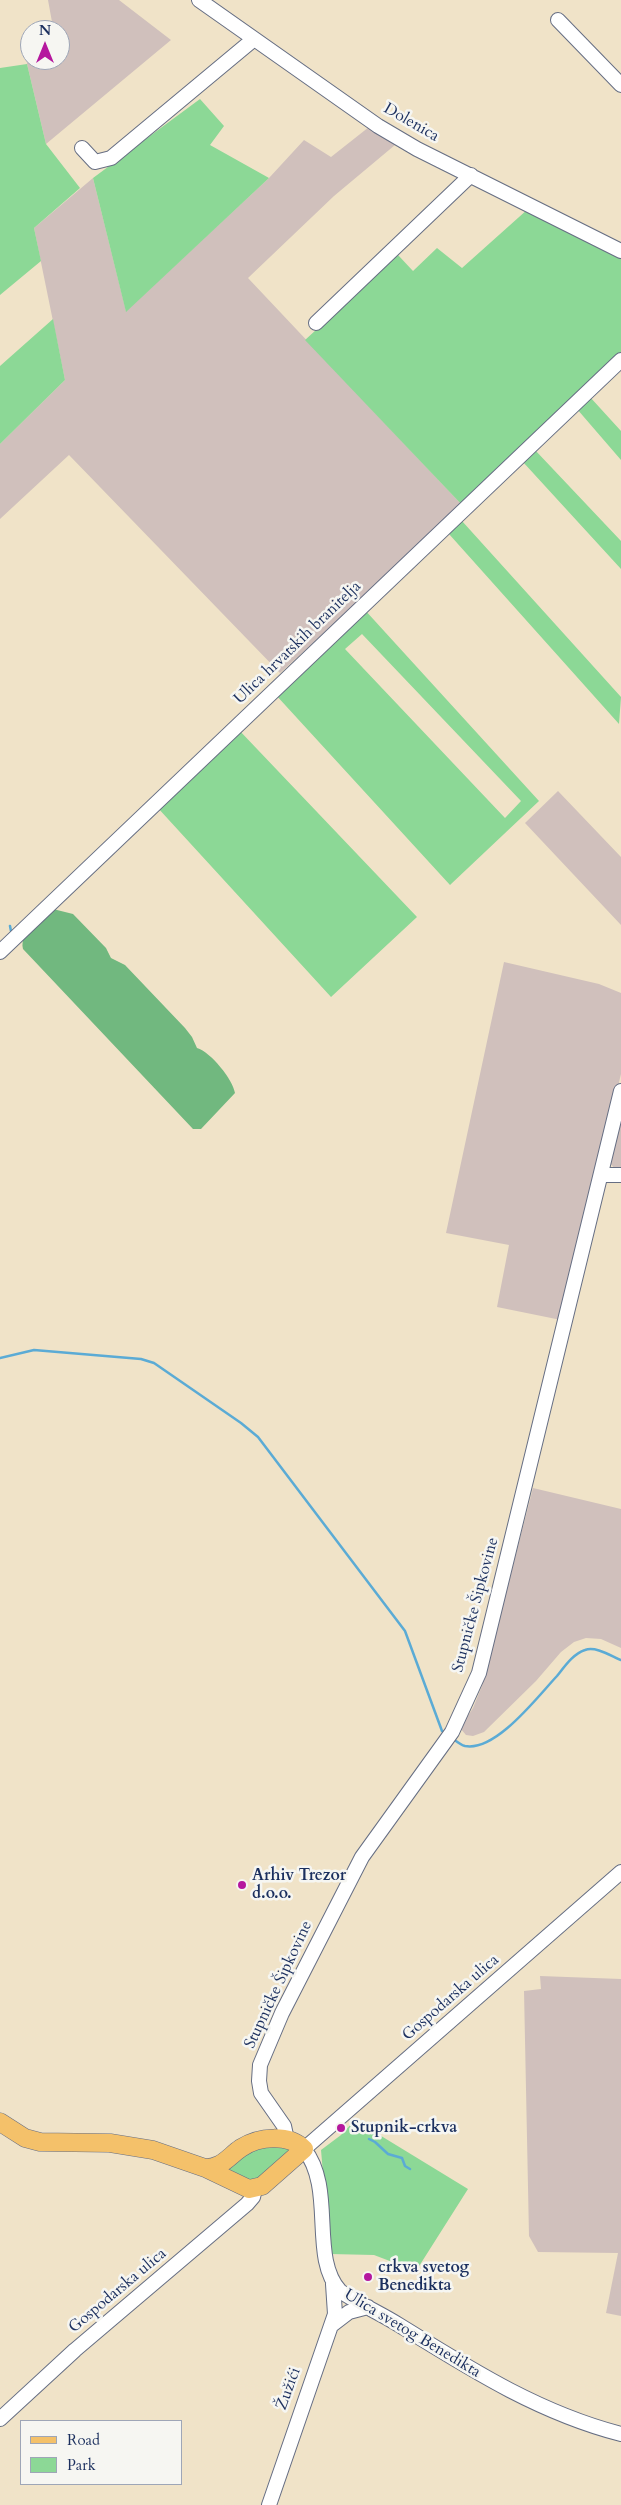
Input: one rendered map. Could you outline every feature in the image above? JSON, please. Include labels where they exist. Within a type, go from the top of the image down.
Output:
[{"type":"main road","points":[[0,2122],[18,2135],[40,2142],[132,2145],[204,2168],[243,2187],[256,2189],[262,2186],[304,2149]]},
{"type":"main road","name":"Ulica svetog Benedikta","points":[[204,2168],[219,2166],[243,2146],[264,2139],[288,2140],[299,2144],[304,2149]]},
{"type":"street","name":"Dolenica","points":[[199,0],[378,126],[621,251]]},
{"type":"street","points":[[558,20],[621,85]]},
{"type":"street","points":[[82,148],[95,162],[110,158],[254,38]]},
{"type":"street","points":[[316,323],[471,175]]},
{"type":"street","name":"Ulica hrvatskih branitelja","points":[[0,952],[621,360]]},
{"type":"street","name":"Stupničke Šipkovine","points":[[288,2140],[284,2126],[261,2093],[259,2081],[260,2065],[282,2013],[362,1857],[449,1736],[479,1673],[621,1091]]},
{"type":"street","points":[[602,1175],[621,1175]]},
{"type":"street","name":"Gospodarska ulica","points":[[304,2149],[621,1872]]},
{"type":"street","name":"Ulica svetog Benedikta","points":[[304,2149],[318,2172],[326,2262],[333,2284],[340,2291],[474,2372],[533,2403],[597,2428],[621,2434]]},
{"type":"street","name":"Gospodarska ulica","points":[[0,2419],[75,2350],[247,2204],[253,2197],[256,2189]]},
{"type":"street","name":"Žužići","points":[[269,2505],[332,2325],[336,2303],[333,2284]]},
{"type":"street","points":[[332,2325],[348,2312],[368,2307]]},
{"type":"shaded area","points":[[48,0],[119,0],[171,40],[46,144],[28,70],[70,70],[70,20],[52,20]]},
{"type":"shaded area","points":[[369,127],[395,145],[334,196],[248,278],[463,506],[280,673],[69,455],[0,519],[0,444],[65,380],[34,228],[93,178],[126,311],[269,178],[304,140],[331,157]]},
{"type":"shaded area","points":[[558,791],[621,857],[621,925],[525,823]]},
{"type":"shaded area","points":[[504,962],[599,984],[621,993],[621,1074],[561,1320],[497,1307],[509,1245],[446,1233]]},
{"type":"shaded area","points":[[621,1110],[621,1171],[615,1169],[610,1163]]},
{"type":"shaded area","points":[[533,1488],[621,1509],[621,1648],[601,1639],[586,1638],[574,1642],[561,1652],[536,1681],[484,1732],[473,1736],[466,1735],[460,1728],[473,1708],[482,1686]]},
{"type":"shaded area","points":[[540,1976],[621,1979],[621,2316],[606,2313],[618,2253],[538,2252],[529,2236],[524,1991],[541,1989]]},
{"type":"green space","points":[[20,65],[20,70],[28,70],[46,144],[80,188],[34,228],[41,261],[0,295],[0,68]]},
{"type":"green space","points":[[200,99],[224,126],[210,145],[269,178],[126,312],[93,178]]},
{"type":"green space","points":[[528,209],[621,256],[621,353],[463,506],[305,340],[398,255],[413,271],[437,248],[462,268]]},
{"type":"green space","points":[[53,319],[65,380],[0,444],[0,366]]},
{"type":"green space","points":[[590,397],[621,431],[621,460],[577,409]]},
{"type":"green space","points":[[535,450],[621,541],[621,569],[523,462]]},
{"type":"green space","points":[[462,521],[621,697],[619,724],[449,534]]},
{"type":"green space","points":[[364,609],[539,801],[450,885],[275,694]],"holes":[[[362,634],[521,801],[505,818],[345,649]]]},
{"type":"green space","points":[[238,729],[417,917],[331,997],[157,807]]},
{"type":"green space","points":[[53,909],[73,914],[106,948],[111,958],[125,965],[185,1028],[197,1048],[209,1055],[226,1074],[235,1093],[201,1129],[193,1129],[23,949],[24,937]]},
{"type":"green space","points":[[355,2120],[468,2189],[416,2271],[374,2255],[330,2254],[321,2150],[341,2135]]},
{"type":"green space","points":[[269,2144],[290,2149],[290,2153],[258,2183],[226,2173],[237,2157]]},
{"type":"waterway","points":[[10,926],[11,931]]},
{"type":"waterway","points":[[0,1358],[34,1350],[141,1359],[154,1363],[241,1423],[258,1437],[405,1631],[442,1731],[446,1734]]},
{"type":"waterway","points":[[452,1738],[465,1746],[477,1746],[503,1732],[528,1709],[570,1661],[577,1654],[585,1650],[594,1649],[621,1660]]},
{"type":"waterway","points":[[369,2139],[388,2154],[402,2158],[405,2166],[410,2169]]},
{"type":"place","name":"Arhiv Trezor d.o.o.","points":[[242,1885]]},
{"type":"place","name":"Stupnik-crkva","points":[[341,2128]]},
{"type":"place","name":"crkva svetog Benedikta","points":[[368,2277]]}]
